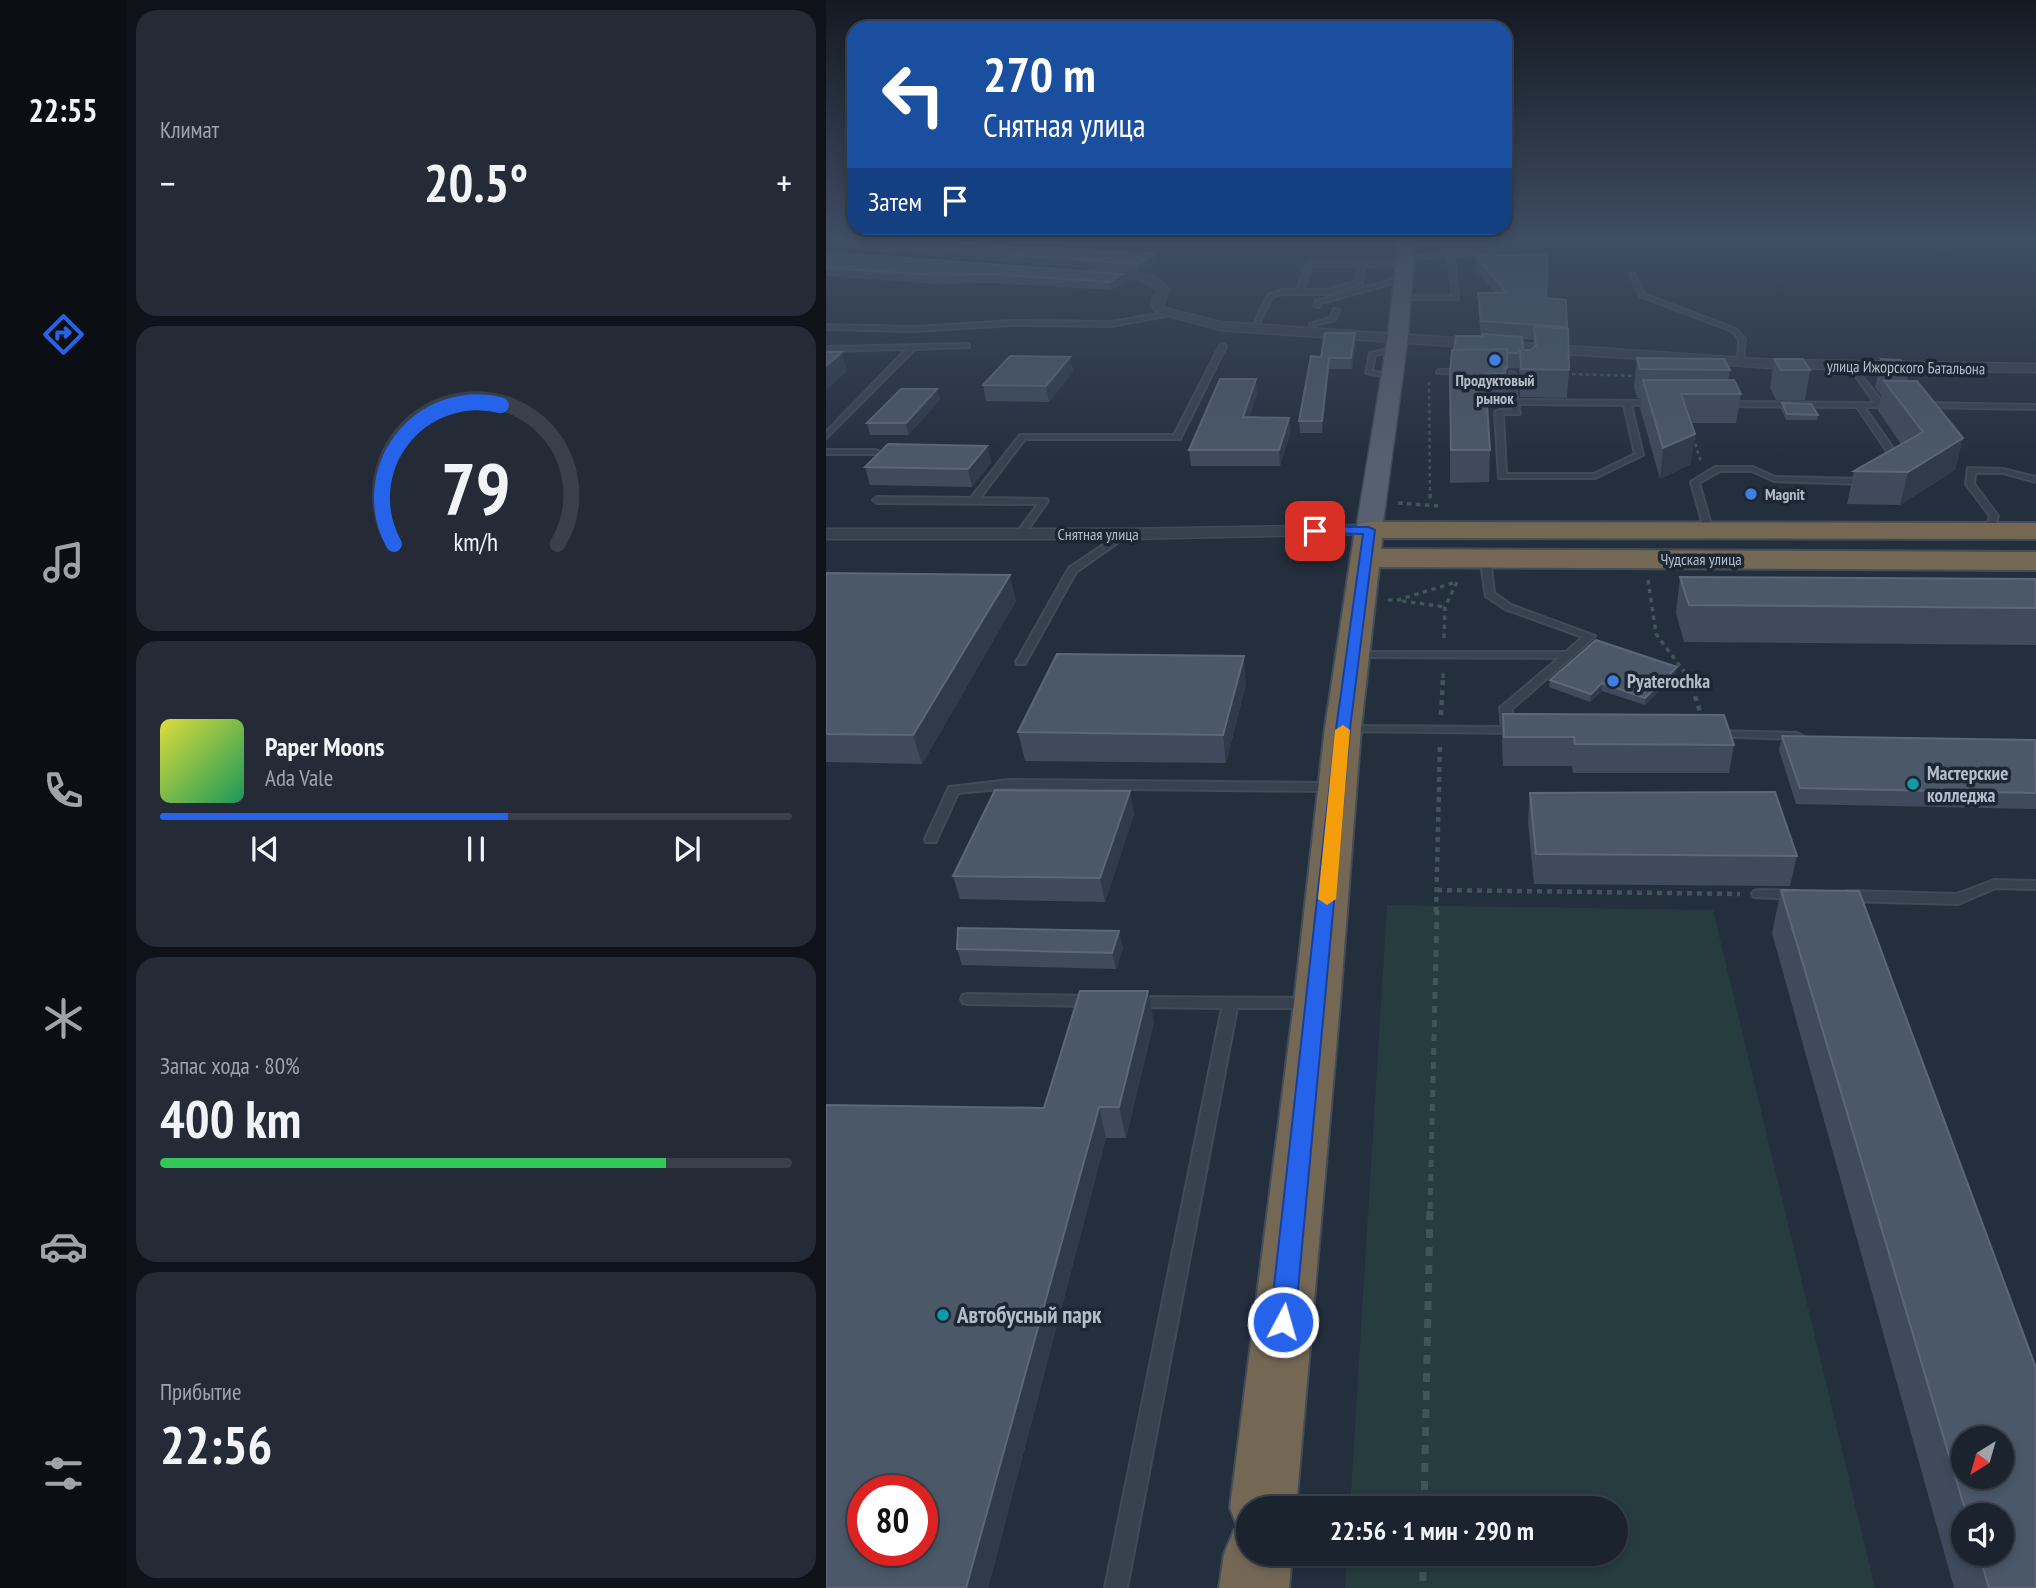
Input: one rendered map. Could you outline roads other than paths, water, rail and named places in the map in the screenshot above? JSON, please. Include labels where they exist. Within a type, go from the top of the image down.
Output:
[{"type":"highway","name":"Чудская улица","points":[[1367,544],[1709,531],[2036,531]]},
{"type":"highway","name":"Чудская улица","points":[[1367,544],[1485,558],[2036,561]]},
{"type":"highway","points":[[1264,1496],[1317,1003],[1343,729],[1367,544]]},
{"type":"highway","points":[[1254,1588],[1257,1566]]},
{"type":"main road","points":[[1367,544],[1400,312]]},
{"type":"street","name":"улица Ижорского Батальона","points":[[1169,314],[1198,323],[1253,329],[1310,328],[1397,343],[1528,352],[1852,367],[2035,366]]},
{"type":"street","name":"Снятная улица","points":[[826,534],[1124,534],[1367,544]]},
{"type":"lane","points":[[1253,329],[1262,312]]},
{"type":"lane","points":[[1310,328],[1315,312]]},
{"type":"lane","points":[[1310,328],[1333,319],[1335,312]]},
{"type":"lane","points":[[1687,312],[1734,330],[1742,340],[1741,361]]},
{"type":"lane","points":[[826,327],[904,329],[1012,323],[1111,324],[1169,314]]},
{"type":"lane","points":[[826,349],[967,346]]},
{"type":"lane","points":[[973,501],[1023,437],[1177,438],[1223,346]]},
{"type":"lane","points":[[826,436],[913,347]]},
{"type":"lane","points":[[1852,367],[1881,405]]},
{"type":"lane","points":[[1439,372],[1476,372]]},
{"type":"lane","points":[[1500,373],[1516,373],[1513,402],[1517,412],[1499,412],[1502,476],[1595,475],[1639,455],[1627,403]]},
{"type":"lane","points":[[1513,402],[1681,403]]},
{"type":"lane","points":[[1708,404],[1904,405]]},
{"type":"lane","points":[[1859,405],[1899,461],[1887,468]]},
{"type":"lane","points":[[1916,405],[2036,407]]},
{"type":"lane","points":[[826,452],[876,452]]},
{"type":"lane","points":[[1709,531],[1695,482],[1718,469],[1753,469],[1774,479],[1863,482],[1875,475]]},
{"type":"lane","points":[[1990,531],[1994,516],[1970,484],[1971,470],[2003,471],[2036,480]]},
{"type":"lane","points":[[877,500],[1044,501],[1020,534]]},
{"type":"lane","points":[[1021,662],[1072,570],[1124,534]]},
{"type":"lane","points":[[1485,558],[1489,594],[1508,607],[1590,636],[1506,708],[1508,731]]},
{"type":"lane","points":[[1352,654],[1569,655]]},
{"type":"lane","points":[[1343,729],[1535,731]]},
{"type":"lane","points":[[1694,734],[1803,736]]},
{"type":"lane","points":[[931,839],[953,790],[1010,784],[1289,789],[1337,787]]},
{"type":"lane","points":[[1839,896],[1958,899],[1994,884],[2036,885]]},
{"type":"lane","points":[[1759,894],[1812,895]]},
{"type":"lane","points":[[968,999],[1317,1003]]},
{"type":"lane","points":[[1116,1588],[1230,1004]]},
{"type":"place","name":"Продуктовый рынок","points":[[1495,360]]},
{"type":"place","name":"Magnit","points":[[1751,494]]},
{"type":"place","name":"Pyaterochka","points":[[1613,681]]},
{"type":"place","name":"Мастерские колледжа","points":[[1913,784]]},
{"type":"place","name":"Автобусный парк","points":[[943,1315]]}]
